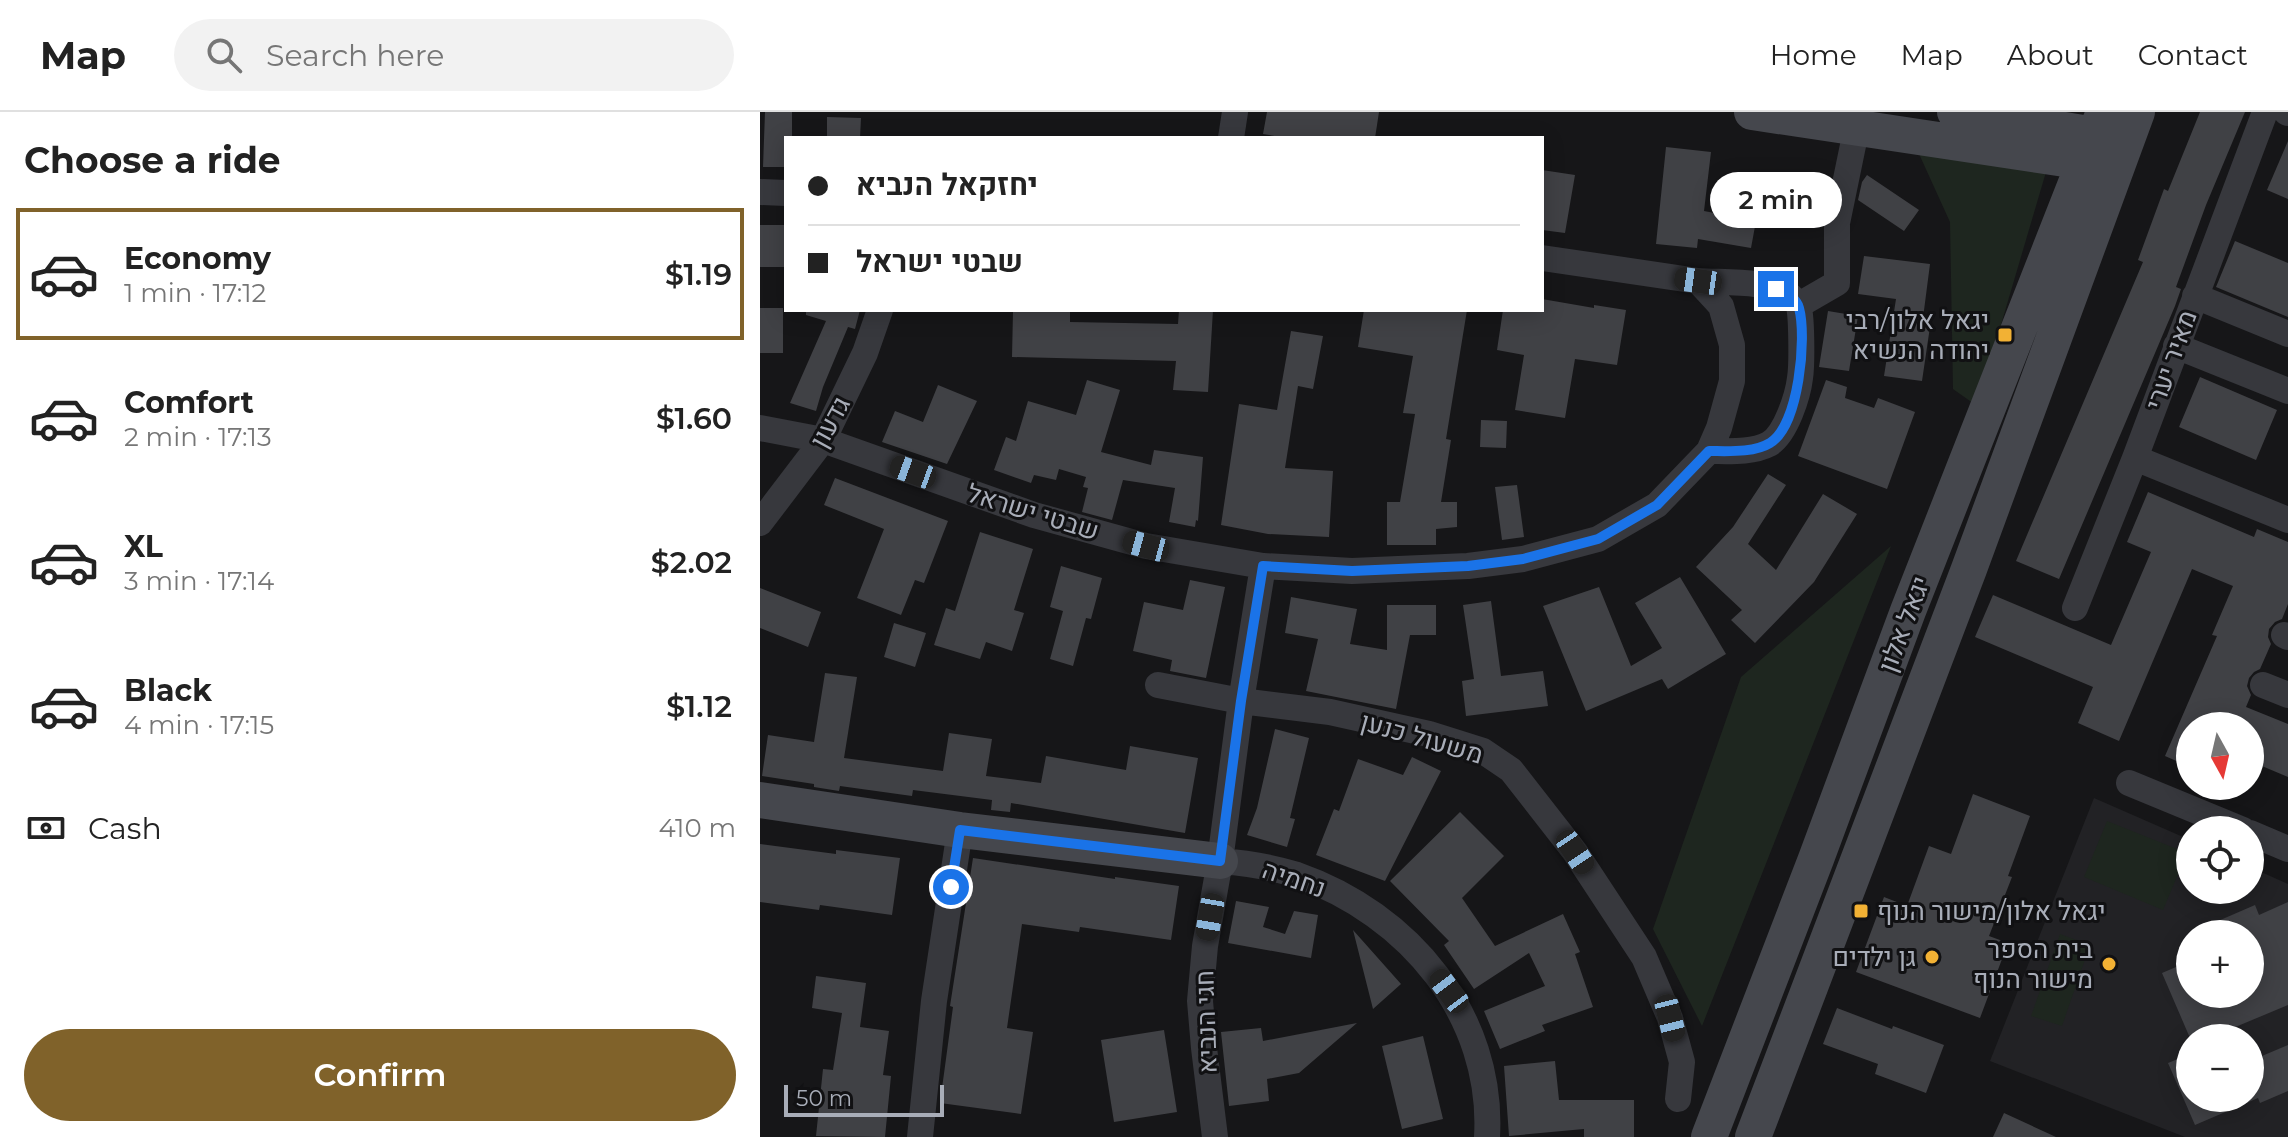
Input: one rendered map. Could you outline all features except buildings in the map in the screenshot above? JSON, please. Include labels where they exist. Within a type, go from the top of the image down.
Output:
[{"type":"main road","points":[[1752,112],[1857,126],[2094,136]]},
{"type":"main road","points":[[1955,112],[2015,116],[2094,136],[2120,160]]},
{"type":"main road","name":"יגאל אלון","points":[[1753,1137],[1969,569],[2137,112]]},
{"type":"main road","name":"יגאל אלון","points":[[1709,1137],[1914,596],[2094,136]]},
{"type":"main road","name":"נחמיה","points":[[760,800],[960,830],[1220,861]]},
{"type":"street","points":[[1231,136],[1235,112]]},
{"type":"street","name":"מאיר יערי","points":[[2075,608],[2265,112]]},
{"type":"street","points":[[1799,305],[1837,283],[1837,223],[1857,126]]},
{"type":"street","points":[[760,192],[784,193]]},
{"type":"street","points":[[1544,258],[1776,289],[1790,295],[1799,305],[1800,378],[1792,409],[1780,433],[1770,443],[1742,451],[1709,451]]},
{"type":"street","name":"שבטי ישראל","points":[[760,428],[823,440],[1034,515],[1146,546],[1263,566],[1352,571],[1468,566],[1523,559],[1598,539],[1645,512],[1657,505],[1709,451],[1732,381],[1732,345],[1721,306],[1698,281]]},
{"type":"street","points":[[2195,296],[2288,334]]},
{"type":"street","name":"גדעון","points":[[760,523],[823,440],[865,353],[879,312]]},
{"type":"street","points":[[2176,346],[2288,391]]},
{"type":"street","points":[[2135,458],[2288,520]]},
{"type":"street","name":"חגי הנביא","points":[[1215,1137],[1200,1001],[1205,946],[1263,566]]},
{"type":"street","name":"משעול כנען","points":[[1158,685],[1241,701],[1330,712],[1429,734],[1483,751],[1511,770],[1575,852],[1644,957],[1670,1018],[1682,1062],[1678,1099]]},
{"type":"street","points":[[2263,685],[2288,695]]},
{"type":"street","points":[[2129,783],[2209,816]]},
{"type":"street","points":[[920,1137],[934,1001],[960,830]]},
{"type":"street","points":[[2264,839],[2288,849]]},
{"type":"street","name":"נחמיה","points":[[1220,861],[1254,864],[1298,876],[1339,894],[1373,914],[1425,959],[1459,1007],[1481,1061],[1489,1107],[1487,1137]]},
{"type":"shaded area","points":[[1915,145],[2046,172],[1977,406],[1953,389],[1950,222]]},
{"type":"shaded area","points":[[1891,546],[1702,1026],[1653,929],[1741,677]]},
{"type":"shaded area","name":"בית הספר מישור הנוף","points":[[2094,798],[2176,834],[2176,904],[2264,904],[2264,873],[2288,884],[2288,1137],[2185,1137],[1990,1061]]},
{"type":"shaded area","points":[[2107,821],[2176,849],[2176,879],[2163,910],[2084,877]]},
{"type":"shaded area","points":[[2060,934],[2090,945],[2062,1026],[2031,1016]]},
{"type":"place","name":"יגאל אלון/רבי יהודה הנשיא","points":[[2005,335]]},
{"type":"place","name":"יגאל אלון/מישור הנוף","points":[[1861,911]]},
{"type":"place","name":"גן ילדים","points":[[1932,957]]},
{"type":"place","name":"בית הספר מישור הנוף","points":[[2109,964]]},
{"type":"route","points":[[951,887],[960,830],[1220,861],[1263,566],[1352,571],[1468,566],[1523,559],[1598,539],[1657,505],[1709,451],[1742,451],[1770,443],[1780,433],[1792,409],[1800,378],[1800,334],[1799,305],[1790,295],[1776,289]]}]
